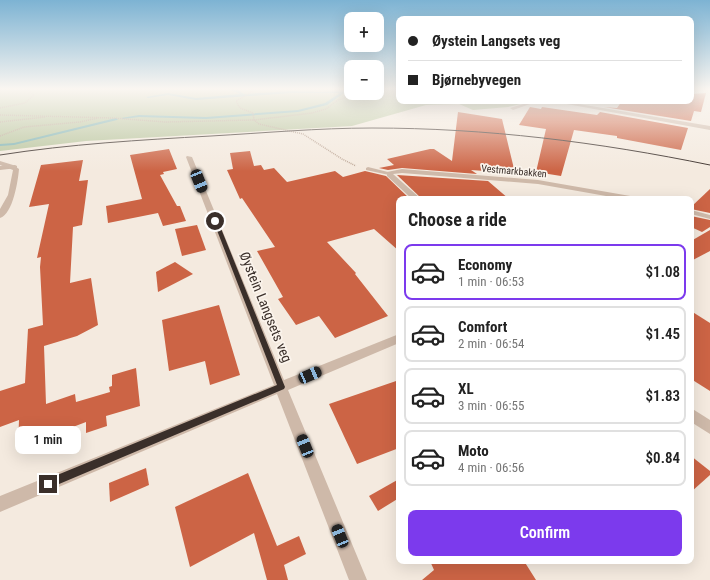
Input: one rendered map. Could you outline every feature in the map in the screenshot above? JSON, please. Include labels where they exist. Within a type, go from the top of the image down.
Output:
[{"type":"street","points":[[640,116],[710,128]]},
{"type":"street","name":"Øystein Langsets veg","points":[[190,157],[358,580]]},
{"type":"street","points":[[0,164],[16,168]]},
{"type":"street","points":[[0,168],[16,168]]},
{"type":"street","points":[[0,216],[12,195],[16,168]]},
{"type":"street","name":"Vestmarkbakken","points":[[368,169],[389,173],[402,171],[538,182],[619,196]]},
{"type":"street","points":[[389,173],[390,176],[413,196]]},
{"type":"street","points":[[694,213],[710,217]]},
{"type":"street","points":[[694,215],[700,214]]},
{"type":"street","points":[[0,504],[396,339]]},
{"type":"street","points":[[694,416],[710,428]]},
{"type":"path","points":[[0,122],[52,116]]},
{"type":"path","points":[[55,116],[113,118],[165,122],[254,120],[287,116]]},
{"type":"path","points":[[253,116],[254,120],[263,126],[305,134],[347,163],[368,169]]},
{"type":"path","points":[[0,136],[24,127],[80,122],[103,118]]},
{"type":"green space","points":[[0,116],[387,116],[352,126],[86,141],[0,151]]},
{"type":"building","points":[[458,116],[484,116],[502,119],[515,173],[471,170],[477,174],[402,168],[388,170],[379,168],[394,165],[387,159],[430,149],[434,149],[452,161]]},
{"type":"building","points":[[524,116],[622,116],[688,128],[681,150],[617,138],[617,136],[574,130],[561,176],[536,172],[546,129],[519,125]]},
{"type":"building","points":[[660,116],[692,116],[691,121]]},
{"type":"building","points":[[169,149],[177,169],[163,172],[164,174],[160,175],[177,206],[180,206],[186,221],[163,226],[158,213],[108,223],[106,206],[142,199],[130,155]]},
{"type":"building","points":[[250,151],[254,166],[261,165],[264,170],[274,168],[287,182],[335,171],[343,177],[365,171],[386,176],[407,196],[396,196],[396,248],[374,229],[327,242],[356,273],[355,274],[388,316],[335,338],[319,316],[296,325],[278,299],[283,297],[257,251],[275,247],[242,198],[240,199],[227,170],[233,169],[230,153]]},
{"type":"building","points":[[83,160],[79,181],[88,180],[82,225],[73,227],[70,283],[91,278],[98,325],[77,336],[44,346],[46,404],[75,394],[76,402],[110,392],[109,387],[112,386],[112,375],[136,368],[140,406],[106,416],[107,426],[86,433],[86,422],[18,448],[19,420],[0,427],[0,391],[25,383],[28,329],[43,325],[40,267],[41,257],[37,258],[49,204],[29,207],[41,165]]},
{"type":"building","points":[[397,175],[488,181],[506,196],[419,196]]},
{"type":"building","points":[[710,189],[710,213],[694,210],[694,204]]},
{"type":"building","points":[[694,217],[710,220],[710,227],[702,232],[694,228]]},
{"type":"building","points":[[197,225],[206,250],[182,256],[175,229]]},
{"type":"building","points":[[710,230],[710,251],[694,259],[694,239]]},
{"type":"building","points":[[175,262],[193,274],[158,292],[156,272]]},
{"type":"building","points":[[219,305],[240,375],[210,385],[205,361],[169,371],[162,320]]},
{"type":"building","points":[[694,313],[710,323],[710,391],[694,381]]},
{"type":"building","points":[[396,381],[396,449],[357,464],[329,404]]},
{"type":"building","points":[[694,458],[710,471],[710,475],[694,489]]},
{"type":"building","points":[[146,468],[149,485],[110,502],[109,483]]},
{"type":"building","points":[[248,473],[277,546],[299,536],[306,554],[284,565],[288,580],[267,580],[254,533],[190,567],[175,507]]},
{"type":"building","points":[[396,481],[396,500],[378,511],[369,496]]},
{"type":"building","points":[[431,564],[526,564],[536,580],[422,580],[434,570]]},
{"type":"waterway","points":[[123,118],[138,116]]},
{"type":"waterway","points":[[141,116],[206,118],[231,116]]},
{"type":"waterway","points":[[0,145],[14,144],[116,119]]},
{"type":"tram line","points":[[0,155],[79,145],[131,141],[311,130],[372,128],[457,131],[542,138],[584,143],[710,165]]},
{"type":"route","points":[[48,484],[281,387],[215,221]]}]
